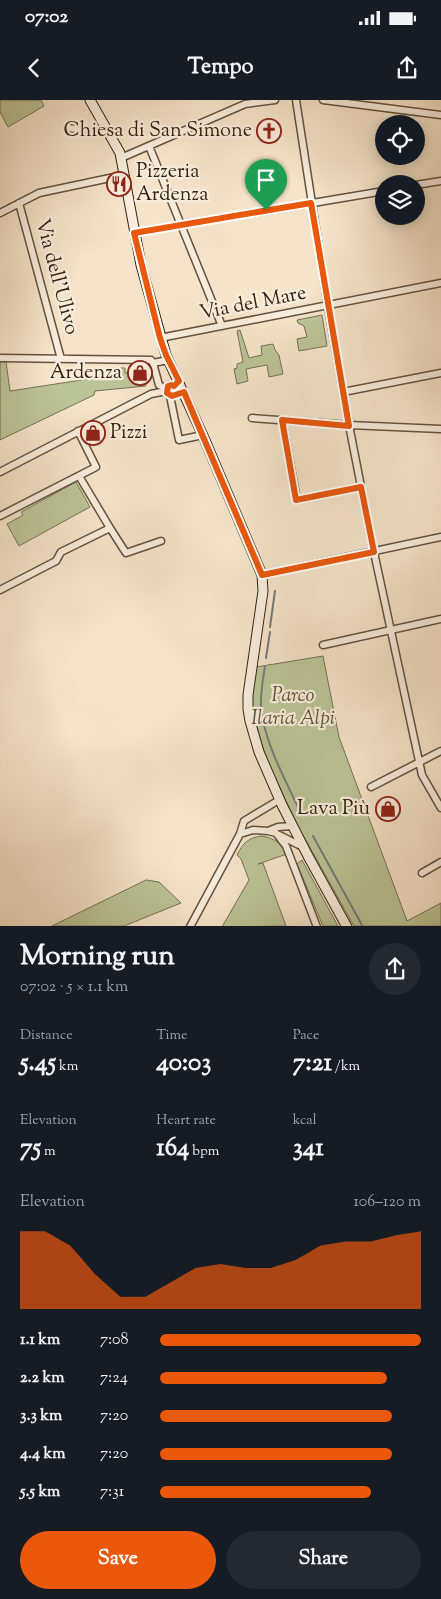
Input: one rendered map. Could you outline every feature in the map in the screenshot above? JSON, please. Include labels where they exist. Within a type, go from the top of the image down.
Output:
[{"type":"main road","points":[[90,100],[118,148],[121,158],[134,233],[160,338],[177,384],[172,392],[204,436],[262,575],[263,590],[248,709],[259,752],[292,826],[348,926]]},
{"type":"street","points":[[121,158],[245,104],[276,100]]},
{"type":"street","points":[[323,100],[441,114]]},
{"type":"street","points":[[296,101],[342,392],[374,552],[422,775],[441,808]]},
{"type":"street","points":[[69,128],[109,132]]},
{"type":"street","points":[[149,146],[222,326]]},
{"type":"street","points":[[0,213],[39,193],[124,175]]},
{"type":"street","points":[[425,184],[441,181]]},
{"type":"street","points":[[134,233],[375,192]]},
{"type":"street","name":"Via dell'Ulivo","points":[[19,203],[61,359]]},
{"type":"street","name":"Via del Mare","points":[[160,338],[441,283]]},
{"type":"street","points":[[0,358],[151,360],[155,362],[167,357]]},
{"type":"street","points":[[155,362],[159,385],[172,392]]},
{"type":"street","points":[[342,392],[441,374]]},
{"type":"street","points":[[177,384],[169,385],[172,392],[179,440],[204,436]]},
{"type":"street","points":[[0,472],[151,394],[172,392]]},
{"type":"street","points":[[252,418],[349,426],[441,429]]},
{"type":"street","points":[[282,420],[296,500],[361,487]]},
{"type":"street","points":[[0,516],[96,467],[78,431]]},
{"type":"street","points":[[78,476],[126,553],[162,541]]},
{"type":"street","points":[[0,590],[56,561],[61,552],[110,528]]},
{"type":"street","points":[[262,575],[441,537]]},
{"type":"street","points":[[323,645],[441,619]]},
{"type":"street","points":[[371,787],[441,751]]},
{"type":"street","points":[[190,926],[240,834],[244,821],[279,800]]},
{"type":"street","points":[[268,831],[292,826]]},
{"type":"street","points":[[240,834],[253,830],[268,831],[303,847]]},
{"type":"street","points":[[276,834],[285,844],[317,926]]},
{"type":"street","points":[[292,860],[297,850],[303,847]]},
{"type":"street","points":[[422,873],[441,862]]},
{"type":"green space","points":[[0,100],[41,100],[44,106],[8,127],[0,112]]},
{"type":"green space","points":[[322,315],[327,346],[299,351],[297,339],[307,337],[304,326],[298,323],[297,320]]},
{"type":"green space","points":[[240,330],[249,358],[262,355],[261,346],[273,344],[279,355],[283,374],[269,377],[267,365],[246,369],[248,381],[237,384],[234,369],[237,368],[237,364],[243,362],[237,331]]},
{"type":"green space","points":[[0,361],[6,362],[10,391],[108,376],[109,368],[125,368],[125,373],[134,371],[136,381],[144,379],[146,386],[95,391],[94,395],[0,440]]},
{"type":"green space","points":[[76,482],[90,507],[19,546],[7,524],[23,515],[21,512]]},
{"type":"green space","name":"Parco Ilaria Alpi","points":[[323,656],[339,737],[407,921],[441,903],[441,926],[354,926],[299,828],[266,759],[253,711],[252,697],[256,667]]},
{"type":"green space","points":[[261,836],[270,838],[282,846],[287,854],[258,864],[263,863],[286,926],[223,926],[249,880],[241,859],[237,855],[241,847],[253,838]]},
{"type":"green space","points":[[302,860],[338,926],[323,926],[297,864]]},
{"type":"green space","points":[[146,880],[159,882],[181,903],[124,926],[52,926]]},
{"type":"waterway","points":[[270,627],[275,591]]},
{"type":"waterway","points":[[266,658],[270,632]]},
{"type":"waterway","points":[[265,666],[261,698],[263,722],[271,749],[301,814]]},
{"type":"waterway","points":[[313,836],[362,926]]},
{"type":"place","name":"Chiesa di San Simone","points":[[269,131]]},
{"type":"place","name":"Pizzeria Ardenza","points":[[119,184]]},
{"type":"place","name":"Ardenza","points":[[140,373]]},
{"type":"place","name":"Pizzi","points":[[93,433]]},
{"type":"place","name":"Lava Più","points":[[388,809]]},
{"type":"route","points":[[311,203],[349,426],[282,420],[296,500],[361,487],[374,552],[262,575],[184,392],[176,393],[172,396],[167,393],[166,389],[168,386],[174,386],[179,381],[160,338],[134,233],[266,210],[311,203]]}]
